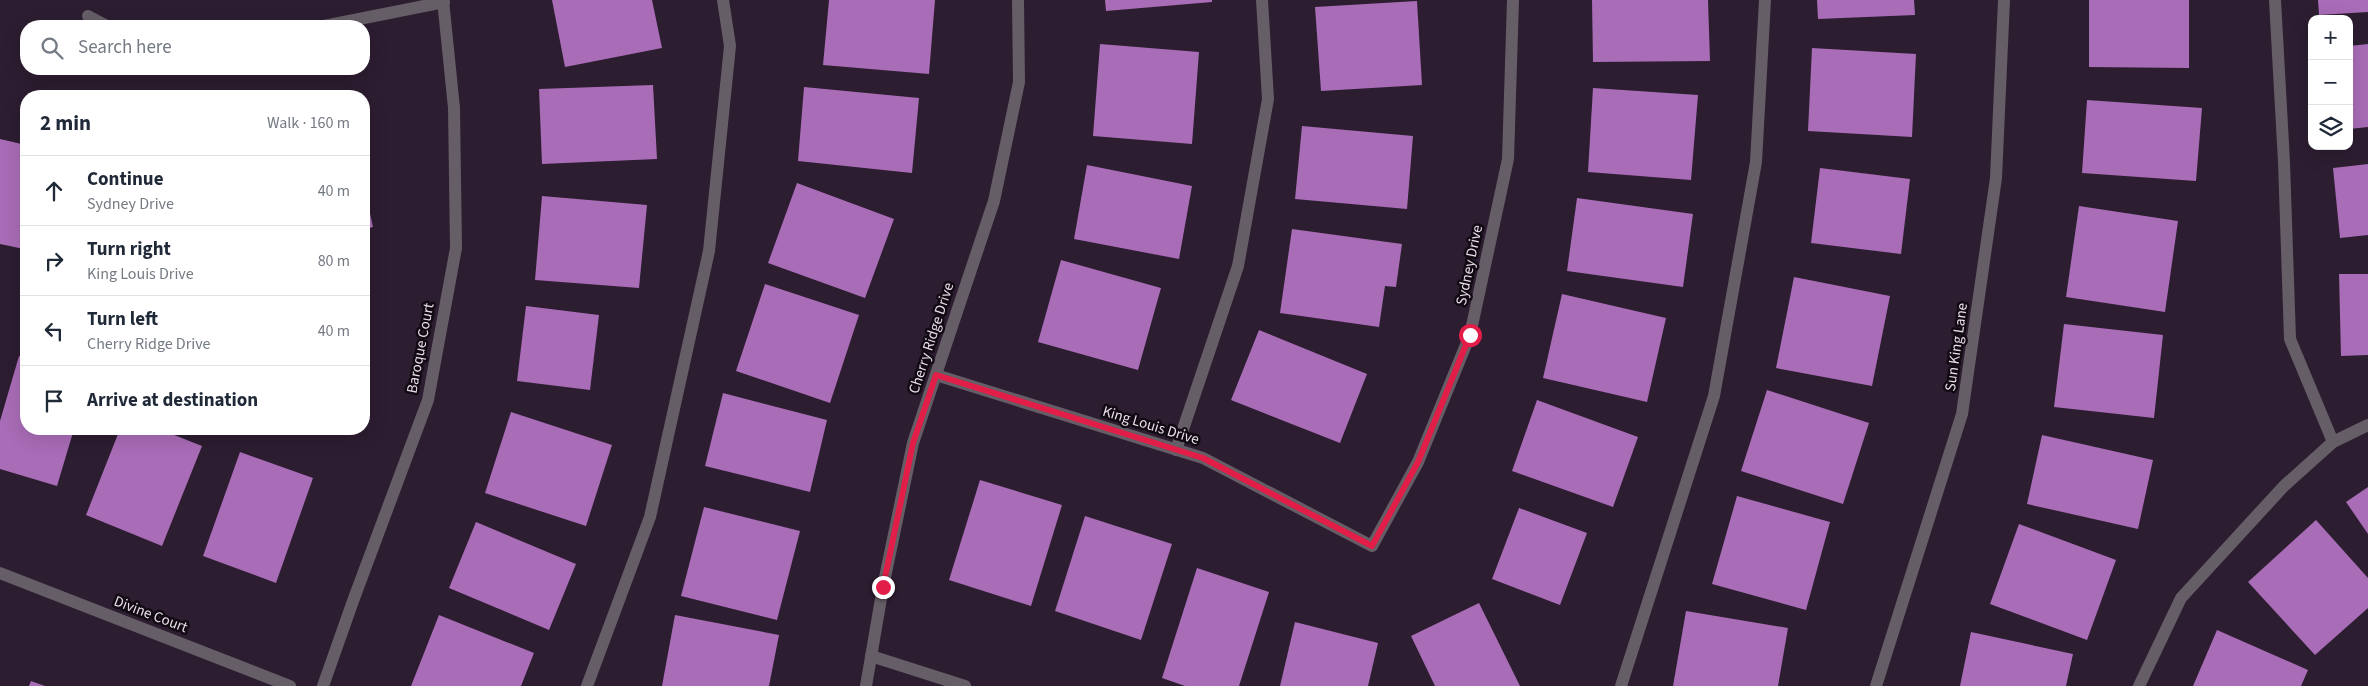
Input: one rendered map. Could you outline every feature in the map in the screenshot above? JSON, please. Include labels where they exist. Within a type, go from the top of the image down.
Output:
[{"type":"street","points":[[587,686],[650,517],[710,251],[730,46],[723,0]]},
{"type":"street","name":"Cherry Ridge Drive","points":[[866,686],[913,443],[996,192],[1019,82],[1018,0]]},
{"type":"street","points":[[1176,450],[1238,266],[1268,99],[1262,0]]},
{"type":"street","name":"Sydney Drive","points":[[1372,546],[1418,462],[1470,335],[1508,158],[1513,0]]},
{"type":"street","points":[[1621,686],[1714,396],[1756,162],[1765,0]]},
{"type":"street","name":"Sun King Lane","points":[[1876,686],[1962,414],[1996,178],[2004,0]]},
{"type":"street","points":[[2275,0],[2284,162],[2290,339],[2333,442]]},
{"type":"street","points":[[353,20],[444,1]]},
{"type":"street","name":"Baroque Court","points":[[323,686],[352,601],[428,400],[456,248],[454,108],[444,1]]},
{"type":"street","points":[[88,16],[96,20]]},
{"type":"street","name":"King Louis Drive","points":[[936,375],[1203,458],[1372,546]]},
{"type":"street","points":[[2139,686],[2181,598],[2284,486],[2333,442],[2368,425]]},
{"type":"street","name":"Divine Court","points":[[0,573],[290,686]]},
{"type":"street","points":[[872,656],[965,686]]},
{"type":"building","points":[[552,0],[652,0],[662,48],[565,67]]},
{"type":"building","points":[[829,0],[935,0],[929,74],[823,65]]},
{"type":"building","points":[[1105,0],[1212,0],[1212,2],[1106,11]]},
{"type":"building","points":[[1592,0],[1708,0],[1710,61],[1593,62]]},
{"type":"building","points":[[1817,0],[1914,0],[1915,15],[1818,19]]},
{"type":"building","points":[[2089,0],[2189,0],[2189,68],[2089,67]]},
{"type":"building","points":[[2318,0],[2368,0],[2368,12],[2319,15]]},
{"type":"building","points":[[1417,1],[1422,85],[1321,91],[1315,7]]},
{"type":"building","points":[[1100,44],[1199,52],[1192,144],[1093,136]]},
{"type":"building","points":[[2368,44],[2368,127],[2353,129],[2353,60],[2353,46]]},
{"type":"building","points":[[1812,48],[1916,54],[1912,137],[1808,131]]},
{"type":"building","points":[[653,85],[657,159],[542,164],[539,89]]},
{"type":"building","points":[[804,87],[919,98],[912,173],[798,161]]},
{"type":"building","points":[[1593,88],[1698,95],[1691,180],[1588,172]]},
{"type":"building","points":[[2087,100],[2202,108],[2196,181],[2082,173]]},
{"type":"building","points":[[1302,126],[1413,136],[1407,209],[1295,199]]},
{"type":"building","points":[[0,139],[20,144],[20,248],[0,244]]},
{"type":"building","points":[[2368,164],[2368,235],[2340,238],[2333,168]]},
{"type":"building","points":[[1087,165],[1192,186],[1179,259],[1074,239]]},
{"type":"building","points":[[1820,168],[1910,179],[1901,254],[1811,243]]},
{"type":"building","points":[[797,183],[894,219],[865,298],[768,263]]},
{"type":"building","points":[[542,196],[647,205],[639,288],[535,280]]},
{"type":"building","points":[[1577,198],[1693,214],[1683,287],[1567,271]]},
{"type":"building","points":[[2079,206],[2178,221],[2165,312],[2066,297]]},
{"type":"building","points":[[370,213],[373,227],[370,228]]},
{"type":"building","points":[[1292,229],[1402,244],[1396,287],[1385,286],[1379,327],[1280,313]]},
{"type":"building","points":[[1061,260],[1161,288],[1138,370],[1038,342]]},
{"type":"building","points":[[2339,274],[2368,274],[2368,355],[2341,356]]},
{"type":"building","points":[[1794,277],[1890,296],[1872,386],[1776,368]]},
{"type":"building","points":[[765,284],[859,315],[830,403],[736,371]]},
{"type":"building","points":[[1562,294],[1666,318],[1647,402],[1543,378]]},
{"type":"building","points":[[526,306],[599,315],[590,390],[517,381]]},
{"type":"building","points":[[2064,324],[2163,335],[2154,418],[2054,407]]},
{"type":"building","points":[[1259,330],[1367,374],[1340,443],[1231,400]]},
{"type":"building","points":[[20,356],[20,435],[72,435],[57,486],[0,469],[0,421]]},
{"type":"building","points":[[1767,390],[1869,423],[1843,504],[1741,471]]},
{"type":"building","points":[[723,393],[827,420],[810,492],[705,466]]},
{"type":"building","points":[[1537,400],[1638,437],[1613,507],[1512,471]]},
{"type":"building","points":[[511,412],[612,445],[586,526],[485,493]]},
{"type":"building","points":[[118,435],[174,435],[202,446],[162,546],[86,515]]},
{"type":"building","points":[[2042,435],[2153,460],[2138,529],[2027,504]]},
{"type":"building","points":[[240,452],[313,478],[276,583],[203,556]]},
{"type":"building","points":[[980,480],[1062,505],[1031,606],[949,580]]},
{"type":"building","points":[[2368,487],[2368,534],[2346,502]]},
{"type":"building","points":[[1737,496],[1830,522],[1806,610],[1712,584]]},
{"type":"building","points":[[704,507],[800,531],[777,620],[681,596]]},
{"type":"building","points":[[1519,508],[1587,533],[1560,605],[1492,579]]},
{"type":"building","points":[[1085,516],[1172,544],[1141,640],[1055,611]]},
{"type":"building","points":[[2316,520],[2368,578],[2368,608],[2315,655],[2248,582]]},
{"type":"building","points":[[476,522],[576,564],[549,630],[449,588]]},
{"type":"building","points":[[2019,524],[2116,560],[2087,640],[1990,604]]},
{"type":"building","points":[[1197,568],[1269,592],[1239,686],[1185,686],[1162,678]]},
{"type":"building","points":[[1479,603],[1520,686],[1435,686],[1411,636]]},
{"type":"building","points":[[1686,611],[1788,628],[1778,686],[1673,686]]},
{"type":"building","points":[[439,615],[534,653],[521,686],[411,686]]},
{"type":"building","points":[[675,615],[779,635],[769,686],[662,686]]},
{"type":"building","points":[[1295,622],[1378,643],[1368,686],[1280,686]]},
{"type":"building","points":[[2217,630],[2308,670],[2301,686],[2193,686]]},
{"type":"building","points":[[1971,632],[2073,654],[2066,686],[1960,686]]},
{"type":"building","points":[[31,681],[45,686],[29,686]]},
{"type":"route","points":[[883,587],[913,443],[936,375],[1203,458],[1372,546],[1418,462],[1470,335]]}]
